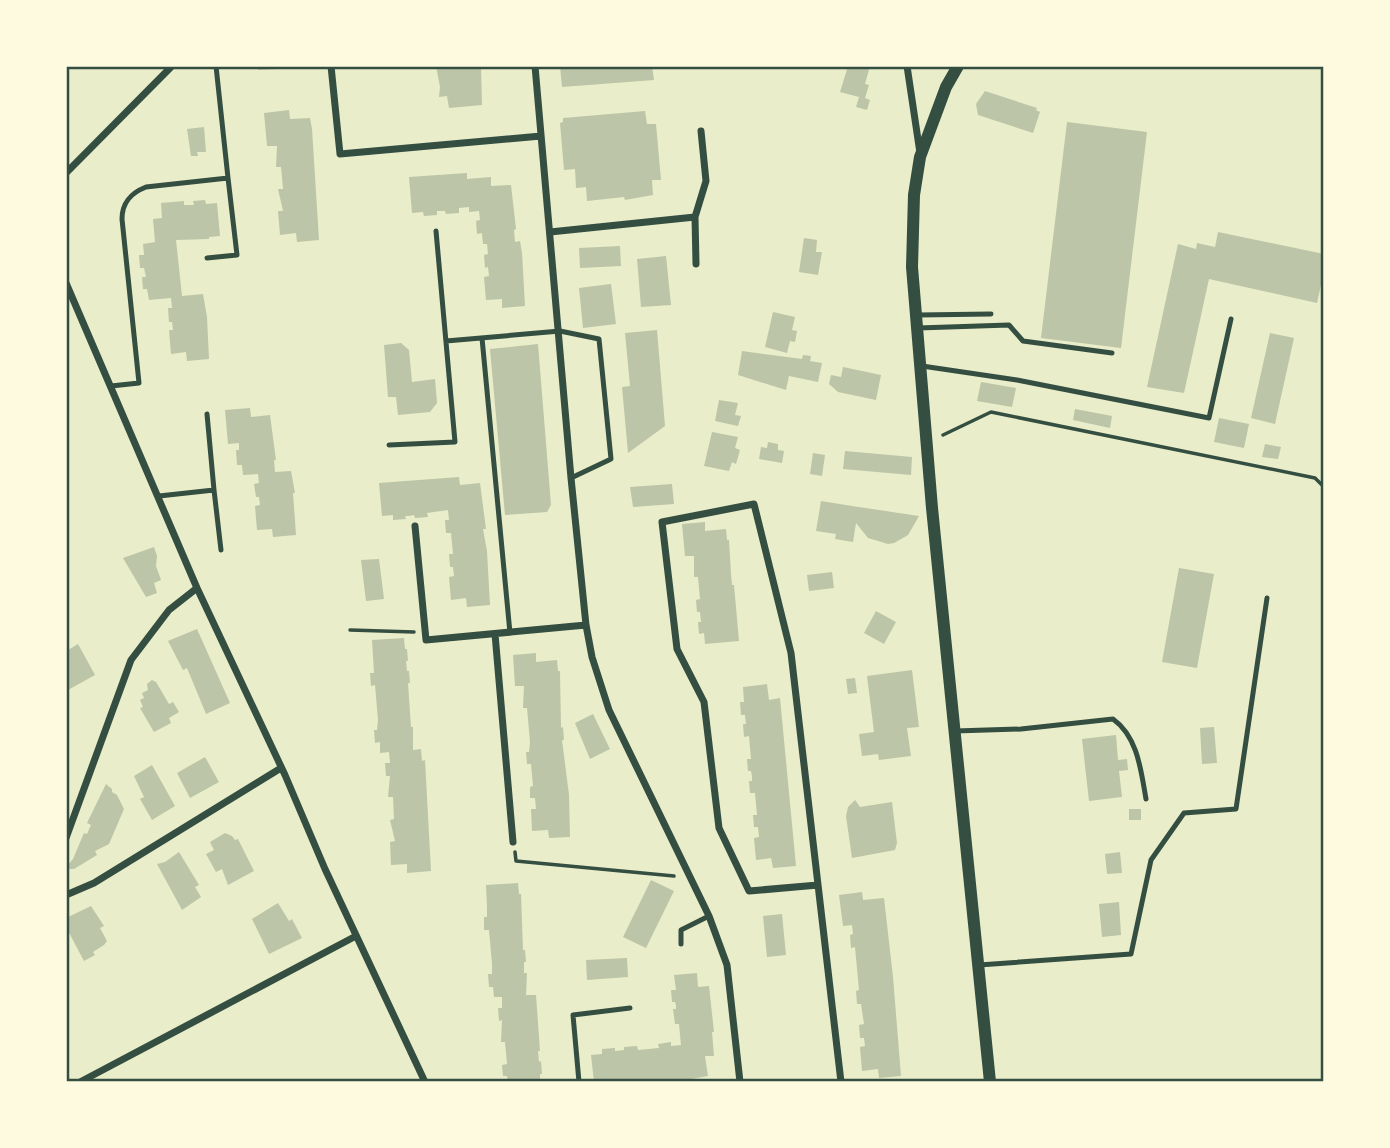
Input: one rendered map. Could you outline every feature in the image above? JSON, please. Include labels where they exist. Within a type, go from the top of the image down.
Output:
[{"type":"street","points":[[66,173],[172,66]]},
{"type":"street","points":[[331,66],[340,153],[541,136]]},
{"type":"street","points":[[535,66],[586,625],[599,684],[609,710],[709,916],[727,965],[740,1082]]},
{"type":"street","points":[[907,66],[920,158]]},
{"type":"street","points":[[958,66],[946,88],[920,158],[912,231],[912,267],[990,1082]]},
{"type":"street","points":[[696,264],[695,217],[706,181],[701,131]]},
{"type":"street","points":[[550,232],[695,217]]},
{"type":"street","points":[[66,283],[197,588],[425,1082]]},
{"type":"street","points":[[818,885],[749,891],[719,828],[704,702],[677,649],[662,522],[754,504],[791,653],[841,1082]]},
{"type":"street","points":[[415,526],[426,640],[586,625]]},
{"type":"street","points":[[66,838],[131,660],[169,610],[197,588]]},
{"type":"street","points":[[495,634],[513,842]]},
{"type":"street","points":[[66,895],[94,883],[281,768]]},
{"type":"street","points":[[80,1082],[356,936]]},
{"type":"lane","points":[[206,258],[237,255],[216,66]]},
{"type":"lane","points":[[111,386],[139,383],[122,219],[126,201],[135,192],[146,187],[228,178]]},
{"type":"lane","points":[[389,445],[455,442],[436,231]]},
{"type":"lane","points":[[918,321],[991,314]]},
{"type":"lane","points":[[922,366],[1017,380],[1209,418],[1231,319]]},
{"type":"lane","points":[[918,321],[1009,325],[1023,341],[1112,353]]},
{"type":"lane","points":[[446,341],[560,331],[600,339],[611,459],[571,478]]},
{"type":"lane","points":[[482,338],[510,633]]},
{"type":"lane","points":[[207,414],[220,550]]},
{"type":"lane","points":[[159,496],[215,490]]},
{"type":"lane","points":[[978,965],[1131,954],[1151,860],[1184,813],[1236,809],[1267,598]]},
{"type":"lane","points":[[955,731],[1021,729],[1113,719],[1123,726],[1132,743],[1146,799]]},
{"type":"lane","points":[[681,944],[681,930],[709,916]]},
{"type":"lane","points":[[579,1082],[573,1014],[630,1008]]},
{"type":"path","points":[[928,443],[991,412],[1315,478],[1324,487]]},
{"type":"path","points":[[350,629],[416,632],[426,640]]},
{"type":"path","points":[[513,842],[516,861],[690,877]]},
{"type":"building","points":[[258,66],[277,66],[277,69],[258,70]]},
{"type":"building","points":[[436,66],[481,67],[482,105],[449,108],[447,96],[439,97]]},
{"type":"building","points":[[560,66],[652,66],[654,80],[562,87]]},
{"type":"building","points":[[848,66],[870,66],[865,84],[869,85],[865,98],[870,100],[867,110],[856,107],[859,97],[840,92]]},
{"type":"building","points":[[985,91],[1037,108],[1040,112],[1033,133],[978,115],[976,104]]},
{"type":"building","points":[[289,110],[290,119],[310,118],[319,240],[297,242],[296,233],[280,235],[278,211],[283,211],[278,189],[283,189],[281,167],[276,167],[277,146],[267,146],[264,113]]},
{"type":"building","points":[[645,111],[647,124],[656,124],[661,180],[652,180],[653,195],[625,200],[624,197],[587,201],[586,187],[576,188],[575,169],[564,170],[560,123],[563,118]]},
{"type":"building","points":[[1067,122],[1147,132],[1121,348],[1041,338]]},
{"type":"building","points":[[204,127],[206,152],[197,152],[198,156],[191,156],[187,129]]},
{"type":"building","points":[[467,173],[467,179],[491,177],[491,186],[511,185],[515,242],[520,241],[522,253],[525,306],[502,308],[502,299],[486,300],[484,277],[489,276],[484,255],[488,254],[482,233],[477,234],[476,221],[480,220],[479,211],[469,212],[469,207],[459,208],[459,213],[446,214],[445,211],[437,211],[437,215],[424,216],[423,212],[412,213],[409,177]]},
{"type":"building","points":[[205,200],[206,204],[217,203],[220,236],[176,240],[182,296],[203,294],[207,317],[209,359],[187,361],[186,352],[171,354],[169,330],[173,330],[172,322],[169,322],[168,308],[172,308],[171,298],[149,300],[147,289],[143,289],[142,277],[146,277],[144,268],[140,268],[139,255],[144,255],[143,244],[155,242],[153,219],[162,218],[161,203],[184,201],[184,205],[194,205],[193,201]]},
{"type":"building","points":[[1218,232],[1324,254],[1324,271],[1317,303],[1209,279],[1184,393],[1147,387],[1178,244],[1196,249],[1197,243],[1215,247]]},
{"type":"building","points":[[804,238],[817,240],[816,252],[822,252],[818,275],[799,272]]},
{"type":"building","points":[[620,246],[621,266],[580,268],[579,248]]},
{"type":"building","points":[[666,256],[671,305],[641,307],[637,259]]},
{"type":"building","points":[[611,284],[616,324],[583,328],[579,288]]},
{"type":"building","points":[[773,312],[795,317],[792,330],[797,331],[795,342],[790,341],[787,353],[765,347]]},
{"type":"building","points":[[657,330],[665,426],[628,453],[622,387],[630,386],[625,333]]},
{"type":"building","points":[[1270,333],[1294,338],[1275,424],[1251,418]]},
{"type":"building","points":[[401,343],[409,350],[412,382],[435,379],[437,403],[430,412],[398,415],[396,397],[388,397],[384,345]]},
{"type":"building","points":[[538,344],[551,505],[547,512],[505,515],[490,349]]},
{"type":"building","points":[[742,351],[802,359],[803,355],[811,356],[810,361],[822,363],[818,382],[789,376],[786,390],[738,375]]},
{"type":"building","points":[[843,367],[881,375],[876,400],[838,392],[829,384],[831,375],[841,377]]},
{"type":"building","points":[[981,382],[1016,388],[1012,407],[977,401]]},
{"type":"building","points":[[719,400],[738,403],[735,415],[741,416],[738,426],[715,421]]},
{"type":"building","points":[[250,408],[251,417],[270,415],[275,472],[291,471],[295,493],[296,535],[273,537],[272,529],[257,530],[255,506],[260,505],[254,484],[259,483],[258,474],[243,475],[242,465],[237,465],[236,450],[239,450],[239,443],[228,444],[225,410]]},
{"type":"building","points":[[1075,409],[1112,416],[1110,428],[1073,420]]},
{"type":"building","points":[[1219,418],[1249,424],[1244,448],[1214,442]]},
{"type":"building","points":[[712,432],[738,437],[735,448],[740,450],[736,464],[732,462],[729,471],[704,466]]},
{"type":"building","points":[[768,442],[778,444],[778,450],[784,451],[782,463],[759,459],[761,447],[767,448]]},
{"type":"building","points":[[1265,444],[1281,447],[1278,459],[1262,457]]},
{"type":"building","points":[[845,451],[912,457],[911,475],[843,469]]},
{"type":"building","points":[[813,453],[825,455],[822,476],[810,474]]},
{"type":"building","points":[[459,477],[460,485],[480,483],[486,529],[483,529],[490,605],[467,607],[466,598],[451,600],[449,577],[454,576],[449,554],[453,554],[451,533],[446,533],[445,520],[449,520],[448,510],[427,513],[428,517],[405,516],[406,519],[393,520],[393,515],[382,516],[379,483]]},
{"type":"building","points":[[672,484],[674,504],[633,507],[630,487]]},
{"type":"building","points":[[821,501],[919,516],[908,535],[888,544],[868,538],[856,523],[853,542],[835,539],[836,534],[816,531]]},
{"type":"building","points":[[705,522],[705,531],[726,529],[739,641],[705,644],[704,633],[699,634],[698,622],[701,622],[696,600],[700,599],[698,577],[694,577],[694,556],[685,556],[682,524]]},
{"type":"building","points":[[154,547],[161,580],[154,583],[157,593],[146,597],[123,558]]},
{"type":"building","points":[[379,559],[384,599],[366,601],[361,560]]},
{"type":"building","points":[[1179,568],[1214,574],[1197,668],[1162,662]]},
{"type":"building","points":[[832,572],[834,588],[809,591],[807,575]]},
{"type":"building","points":[[876,611],[896,622],[884,644],[864,633]]},
{"type":"building","points":[[197,629],[230,703],[206,714],[187,668],[183,670],[168,641]]},
{"type":"building","points":[[404,638],[410,683],[413,750],[421,749],[422,761],[425,760],[431,871],[407,873],[407,864],[391,865],[390,842],[395,841],[390,820],[394,819],[393,797],[388,797],[390,776],[386,776],[385,763],[390,763],[389,752],[380,753],[380,742],[375,743],[374,730],[377,730],[378,720],[375,685],[371,686],[370,673],[374,673],[372,640]]},
{"type":"building","points":[[78,644],[95,675],[68,690],[68,650]]},
{"type":"building","points":[[536,653],[536,662],[557,660],[560,671],[561,728],[563,727],[562,740],[569,795],[570,837],[549,838],[548,830],[532,831],[531,809],[536,809],[535,798],[530,798],[530,787],[533,786],[531,764],[527,764],[526,752],[529,752],[530,742],[527,708],[523,708],[524,686],[515,686],[513,655]]},
{"type":"building","points":[[912,670],[919,727],[907,728],[911,756],[879,760],[878,754],[862,756],[859,734],[874,732],[867,676]]},
{"type":"building","points":[[855,678],[857,693],[848,694],[846,679]]},
{"type":"building","points":[[152,680],[156,682],[169,704],[173,702],[179,712],[169,718],[171,723],[154,732],[140,708],[143,707],[140,700],[144,698],[142,693],[148,690],[147,684]]},
{"type":"building","points":[[767,684],[769,700],[780,698],[796,866],[773,868],[771,858],[756,860],[754,838],[759,837],[758,827],[754,827],[753,815],[757,815],[755,793],[750,793],[749,781],[752,781],[752,776],[751,771],[748,771],[747,759],[751,759],[749,736],[744,737],[745,715],[741,715],[740,702],[744,702],[743,687]]},
{"type":"building","points":[[593,714],[610,749],[590,759],[575,723]]},
{"type":"building","points":[[1214,727],[1217,763],[1202,764],[1200,728]]},
{"type":"building","points":[[1116,735],[1118,760],[1127,759],[1128,770],[1119,771],[1122,797],[1089,801],[1082,739]]},
{"type":"building","points":[[205,757],[219,782],[190,798],[177,773]]},
{"type":"building","points":[[152,765],[175,806],[152,820],[140,799],[144,797],[134,776]]},
{"type":"building","points":[[106,784],[117,795],[124,809],[109,844],[95,851],[97,855],[70,869],[67,866],[73,859],[84,833],[87,834],[91,825],[87,823]]},
{"type":"building","points":[[855,800],[860,807],[892,802],[897,843],[895,850],[852,858],[846,816],[848,807]]},
{"type":"building","points":[[1129,809],[1141,809],[1141,820],[1129,820]]},
{"type":"building","points":[[225,833],[235,840],[238,839],[254,871],[228,885],[222,869],[216,872],[206,854],[214,850],[210,842]]},
{"type":"building","points":[[179,852],[199,885],[195,887],[201,897],[182,910],[157,864]]},
{"type":"building","points":[[1120,852],[1122,873],[1107,874],[1105,854]]},
{"type":"building","points":[[651,880],[674,891],[646,948],[623,937]]},
{"type":"building","points":[[518,883],[526,962],[524,973],[527,973],[526,995],[536,995],[538,1051],[542,1074],[540,1082],[508,1082],[507,1076],[503,1076],[502,1065],[507,1064],[505,1042],[501,1042],[502,1020],[499,1021],[498,1008],[502,1008],[502,997],[494,997],[493,987],[489,987],[488,974],[492,974],[492,964],[489,930],[484,930],[484,917],[487,917],[486,885]]},
{"type":"building","points":[[862,892],[863,900],[884,898],[901,1076],[879,1078],[878,1069],[862,1071],[860,1047],[865,1046],[864,1038],[860,1038],[859,1025],[864,1024],[861,1004],[857,1004],[856,991],[859,990],[855,947],[851,948],[852,925],[843,926],[839,895]]},
{"type":"building","points":[[1119,902],[1121,935],[1102,937],[1099,904]]},
{"type":"building","points":[[278,903],[289,921],[292,919],[302,938],[269,954],[252,919]]},
{"type":"building","points":[[91,906],[104,926],[100,928],[107,941],[93,952],[95,955],[84,961],[66,927],[66,918]]},
{"type":"building","points":[[782,914],[786,955],[767,957],[763,916]]},
{"type":"building","points":[[627,958],[628,977],[587,980],[586,960]]},
{"type":"building","points":[[697,973],[698,987],[709,986],[714,1032],[714,1056],[705,1056],[708,1076],[674,1082],[594,1082],[591,1055],[602,1054],[602,1049],[615,1048],[615,1051],[637,1046],[638,1050],[659,1048],[658,1044],[671,1042],[671,1046],[681,1045],[679,1024],[675,1024],[673,1009],[676,1009],[676,1005],[672,1002],[671,990],[676,990],[674,975]]}]
